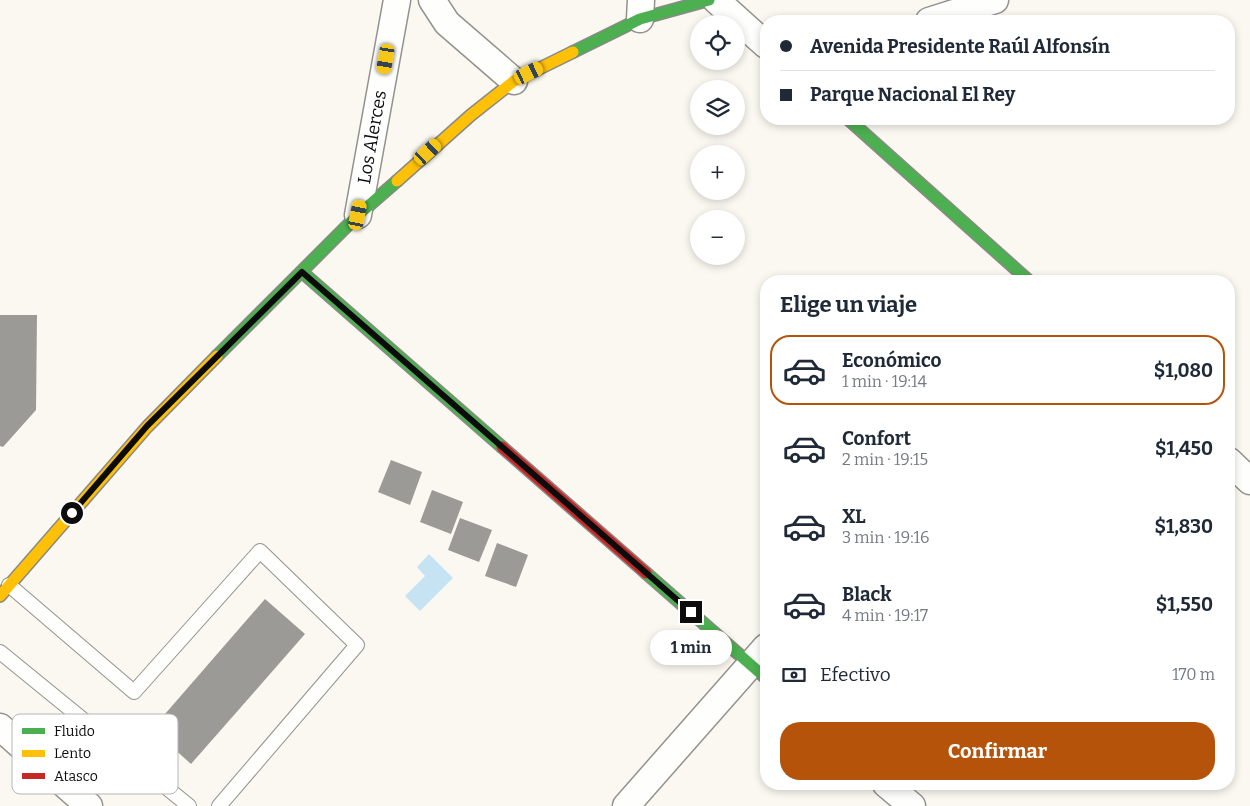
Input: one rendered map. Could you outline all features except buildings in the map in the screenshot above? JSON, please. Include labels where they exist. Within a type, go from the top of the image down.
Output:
[{"type":"main road","points":[[3,584],[147,426],[358,215],[471,115],[514,81],[640,9],[709,0]]},
{"type":"main road","points":[[855,125],[1022,275]]},
{"type":"main road","points":[[302,272],[760,662]]},
{"type":"street","name":"Los Alerces","points":[[358,215],[397,0]]},
{"type":"street","points":[[432,0],[447,23],[514,81]]},
{"type":"street","points":[[716,0],[760,40]]},
{"type":"street","points":[[947,15],[996,0]]},
{"type":"street","points":[[1235,467],[1250,481]]},
{"type":"street","points":[[626,806],[760,664]]},
{"type":"street","points":[[0,727],[12,738]]},
{"type":"street","points":[[893,790],[912,806]]},
{"type":"street","points":[[71,794],[82,804]]},
{"type":"lane","points":[[3,584],[134,692],[260,551],[357,645],[219,806]]},
{"type":"lane","points":[[0,652],[76,714]]},
{"type":"lane","points":[[174,794],[189,806]]},
{"type":"water","points":[[429,554],[453,578],[420,611],[405,596],[425,576],[417,567]]},
{"type":"traffic: fast","points":[[573,52],[640,19],[709,0]]},
{"type":"traffic: fast","points":[[855,125],[1022,275]]},
{"type":"traffic: fast","points":[[217,356],[358,215],[397,181]]},
{"type":"traffic: fast","points":[[302,272],[502,447]]},
{"type":"traffic: fast","points":[[646,573],[760,673]]},
{"type":"traffic: slow","points":[[397,181],[471,115],[514,81],[573,52]]},
{"type":"traffic: slow","points":[[0,596],[147,427],[217,356]]},
{"type":"traffic: jam","points":[[502,447],[646,573]]},
{"type":"route","points":[[72,513],[147,426],[302,272],[691,612]]}]
